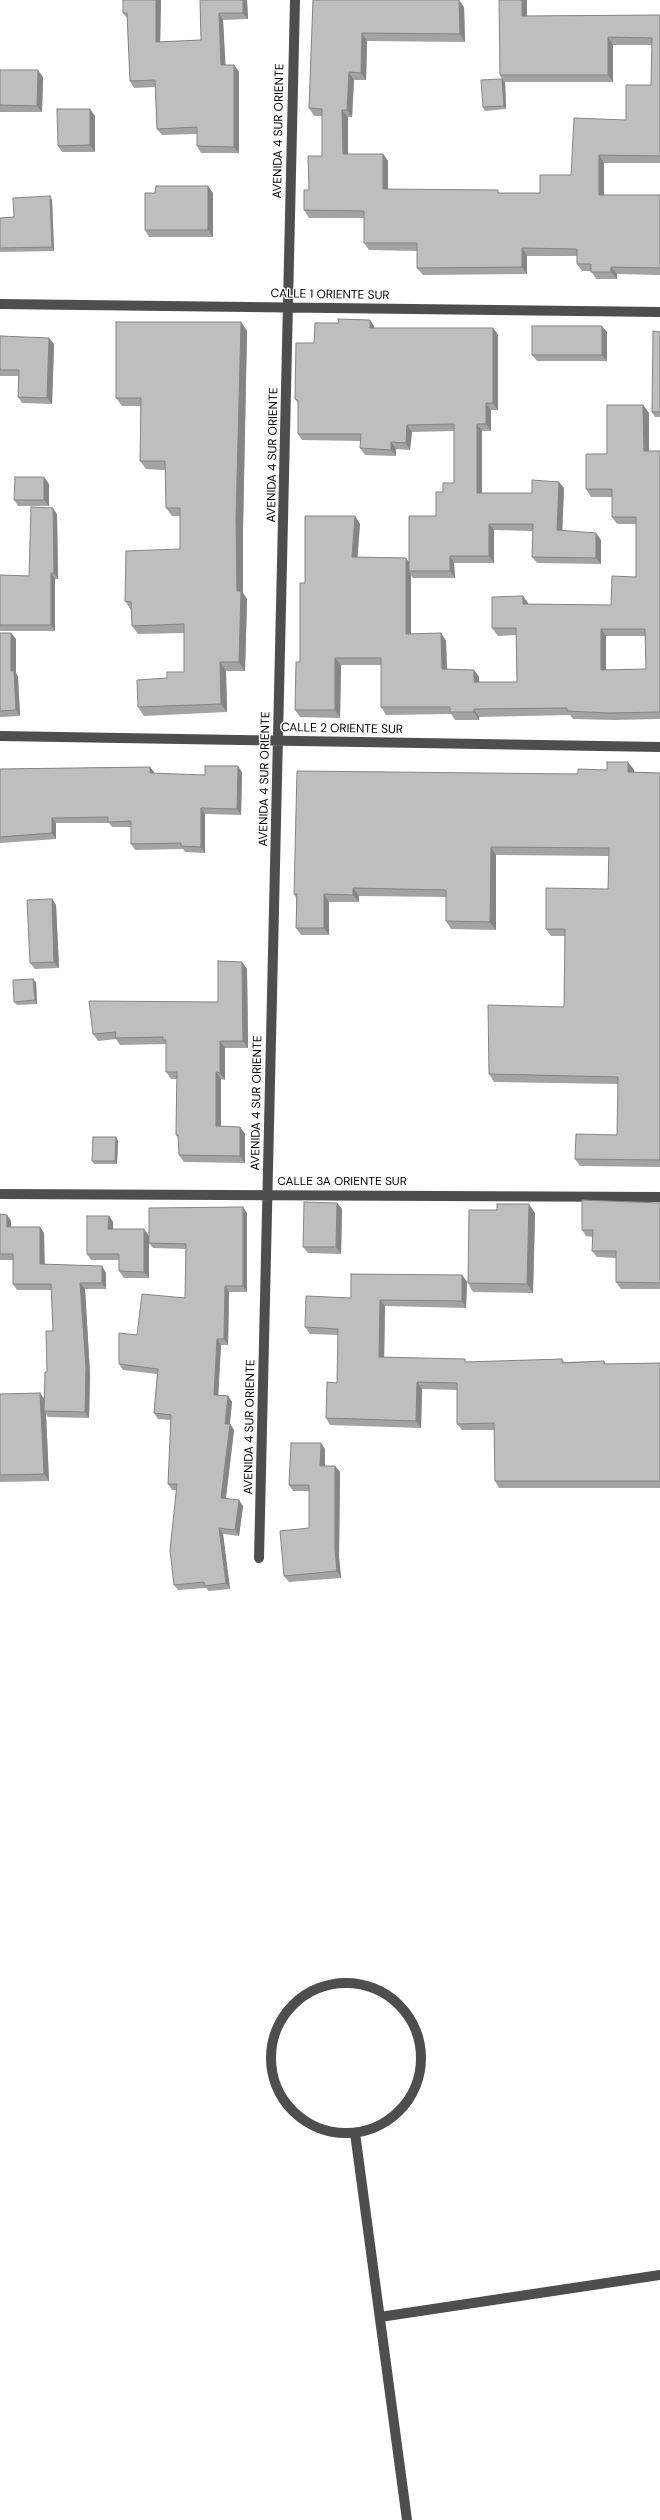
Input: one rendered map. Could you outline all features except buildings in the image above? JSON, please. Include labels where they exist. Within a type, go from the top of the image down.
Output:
[{"type":"street","name":"AVENIDA 4 SUR ORIENTE","points":[[260,1558],[295,0]]},
{"type":"street","name":"CALLE 1 ORIENTE SUR","points":[[0,304],[660,312]]},
{"type":"street","name":"CALLE 2 ORIENTE SUR","points":[[0,736],[660,748]]},
{"type":"street","name":"CALLE 3A ORIENTE SUR","points":[[0,1194],[660,1197]]},
{"type":"street","points":[[339,1983],[365,1985],[389,1996],[407,2014],[419,2037],[421,2063],[415,2088],[401,2110],[380,2125],[355,2133],[331,2132],[309,2124],[290,2109],[278,2089],[271,2066],[275,2034],[281,2020],[296,2001],[316,1988],[339,1983]]},
{"type":"street","points":[[355,2133],[407,2520]]},
{"type":"street","points":[[380,2317],[660,2275]]}]
